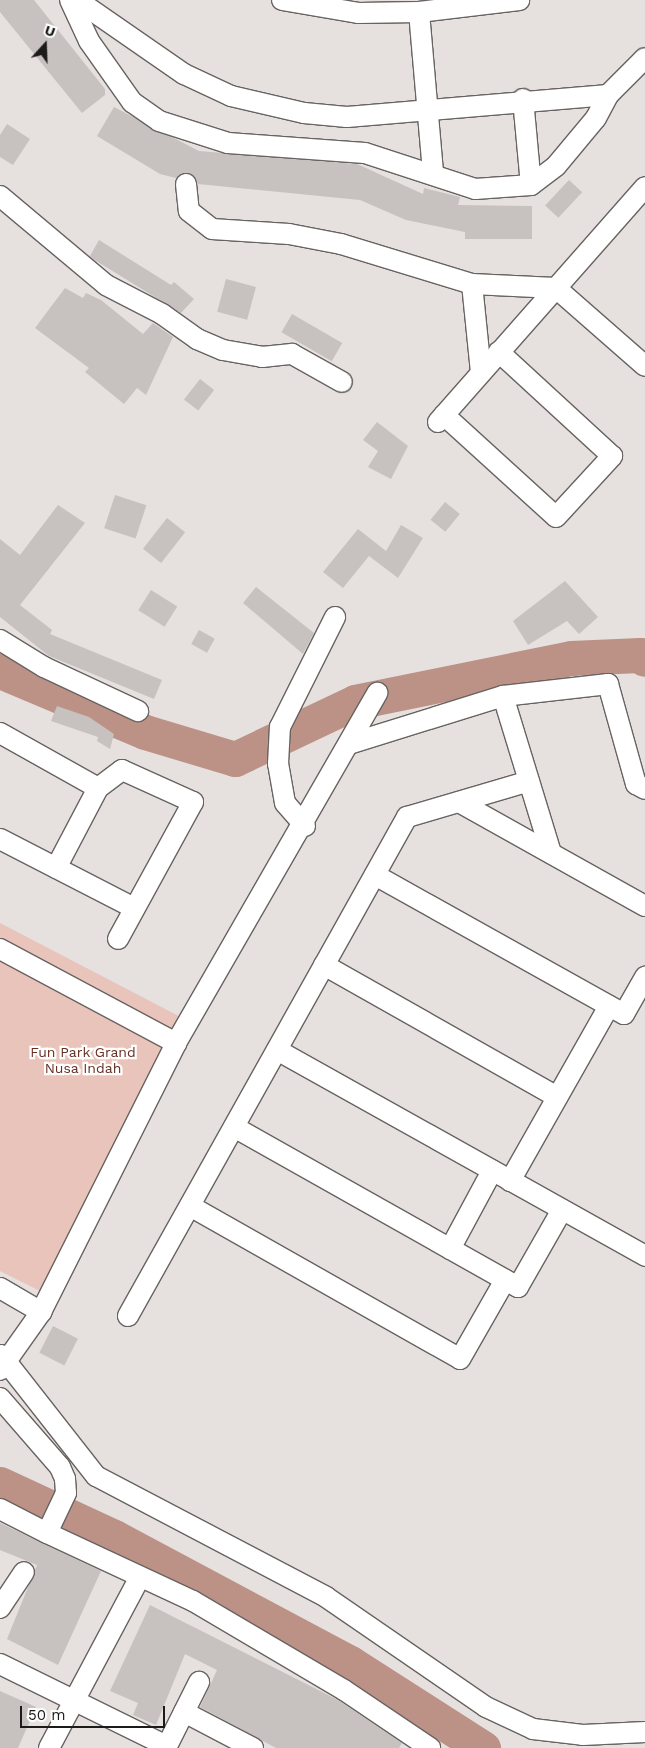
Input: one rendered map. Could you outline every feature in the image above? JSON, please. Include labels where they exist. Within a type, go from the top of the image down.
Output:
[{"type":"street","points":[[70,0],[89,41],[132,102],[159,121],[228,143],[365,153],[433,172],[475,189],[531,185],[579,141],[608,95],[645,58]]},
{"type":"street","points":[[77,0],[151,55],[231,96],[267,106],[347,118],[523,99],[608,95]]},
{"type":"street","points":[[282,0],[358,13],[419,12],[519,0]]},
{"type":"street","points":[[419,12],[433,172]]},
{"type":"street","points":[[523,99],[531,185]]},
{"type":"street","points":[[186,184],[189,211],[212,229],[289,234],[341,244],[472,284],[556,288],[645,366]]},
{"type":"street","points":[[499,352],[612,456],[556,517],[441,419],[499,352],[645,187]]},
{"type":"street","points":[[0,196],[106,285],[162,314],[197,339],[223,350],[262,357],[292,354],[342,382]]},
{"type":"street","points":[[472,284],[481,373]]},
{"type":"street","points":[[305,826],[284,802],[279,748],[280,728],[336,617]]},
{"type":"street","points":[[0,640],[44,667],[138,711]]},
{"type":"street","points":[[349,744],[503,696],[608,684],[636,784],[645,789]]},
{"type":"street","points":[[377,693],[305,826],[176,1043],[41,1312],[2,1363],[76,1455],[96,1476],[326,1597],[486,1707],[533,1729],[583,1735],[645,1732]]},
{"type":"street","points":[[503,696],[550,853]]},
{"type":"street","points":[[0,733],[98,788]]},
{"type":"street","points":[[56,868],[98,788],[122,770],[193,802],[118,939]]},
{"type":"street","points":[[128,1316],[407,817],[528,781]]},
{"type":"street","points":[[459,802],[645,906]]},
{"type":"street","points":[[0,838],[134,908]]},
{"type":"street","points":[[375,875],[624,1014],[645,976]]},
{"type":"street","points":[[0,949],[176,1043]]},
{"type":"street","points":[[324,965],[558,1097]]},
{"type":"street","points":[[510,1180],[609,1006]]},
{"type":"street","points":[[277,1050],[645,1256]]},
{"type":"street","points":[[234,1127],[518,1287],[562,1210]]},
{"type":"street","points":[[450,1249],[492,1171]]},
{"type":"street","points":[[190,1206],[460,1359],[505,1280]]},
{"type":"street","points":[[0,1288],[41,1312]]},
{"type":"street","points":[[0,1398],[60,1467],[66,1493],[48,1529]]},
{"type":"street","points":[[60,1467],[76,1455]]},
{"type":"street","points":[[0,1509],[48,1529],[140,1578],[193,1601],[344,1690],[419,1745]]},
{"type":"street","points":[[0,1608],[24,1572]]},
{"type":"street","points":[[49,1748],[140,1578]]},
{"type":"street","points":[[0,1664],[76,1698],[166,1747],[199,1682]]},
{"type":"street","points":[[184,1712],[254,1748]]},
{"type":"green space","name":"Fun Park Grand Nusa Indah","points":[[0,923],[196,1025],[48,1295],[0,1271]]},
{"type":"building","points":[[0,0],[34,0],[105,89],[105,95],[82,113],[0,12]]},
{"type":"building","points":[[114,107],[199,151],[357,164],[423,194],[424,188],[460,197],[458,205],[532,206],[532,239],[465,239],[465,232],[406,220],[360,200],[198,184],[190,173],[176,178],[160,174],[97,136]]},
{"type":"building","points":[[7,124],[30,139],[13,165],[0,157],[0,135]]},
{"type":"building","points":[[569,180],[582,192],[558,218],[545,206]]},
{"type":"building","points":[[99,240],[171,285],[174,282],[194,299],[181,313],[93,259],[90,256]]},
{"type":"building","points":[[226,279],[256,287],[247,320],[217,312]]},
{"type":"building","points":[[65,288],[83,298],[86,293],[101,300],[143,334],[153,323],[173,337],[146,395],[137,388],[124,404],[85,372],[89,368],[35,328]]},
{"type":"building","points":[[292,314],[342,343],[332,361],[282,332]]},
{"type":"building","points":[[200,379],[214,390],[198,411],[184,399]]},
{"type":"building","points":[[377,422],[408,446],[391,479],[368,467],[378,451],[363,440]]},
{"type":"building","points":[[115,495],[146,505],[136,538],[104,528]]},
{"type":"building","points":[[445,502],[460,514],[445,532],[431,520]]},
{"type":"building","points":[[58,505],[85,523],[20,605],[52,630],[50,634],[162,680],[154,699],[49,656],[0,617],[0,539],[20,555]]},
{"type":"building","points":[[167,518],[185,532],[161,563],[143,549]]},
{"type":"building","points":[[401,525],[423,538],[398,578],[369,556],[343,588],[323,572],[358,529],[386,551]]},
{"type":"building","points":[[565,581],[598,617],[579,634],[567,621],[528,645],[513,621]]},
{"type":"building","points":[[256,587],[314,633],[303,654],[243,603]]},
{"type":"building","points":[[151,590],[177,606],[165,627],[138,610]]},
{"type":"building","points":[[199,630],[215,639],[207,653],[191,644]]},
{"type":"building","points":[[57,706],[89,717],[114,734],[110,749],[97,741],[98,737],[51,721]]},
{"type":"building","points":[[53,1326],[78,1339],[64,1365],[39,1353]]},
{"type":"building","points":[[0,1523],[101,1571],[58,1665],[7,1639],[37,1565],[0,1550]]},
{"type":"building","points":[[150,1605],[338,1700],[402,1743],[399,1748],[276,1748],[200,1707],[217,1670],[185,1654],[156,1725],[133,1715],[138,1703],[110,1691]]},
{"type":"building","points":[[0,1691],[36,1707],[18,1748],[0,1748]]},
{"type":"waterway","points":[[0,671],[145,732],[235,759],[355,702],[571,658],[640,655],[645,659]]},
{"type":"waterway","points":[[0,1484],[114,1537],[350,1663],[483,1748]]}]
